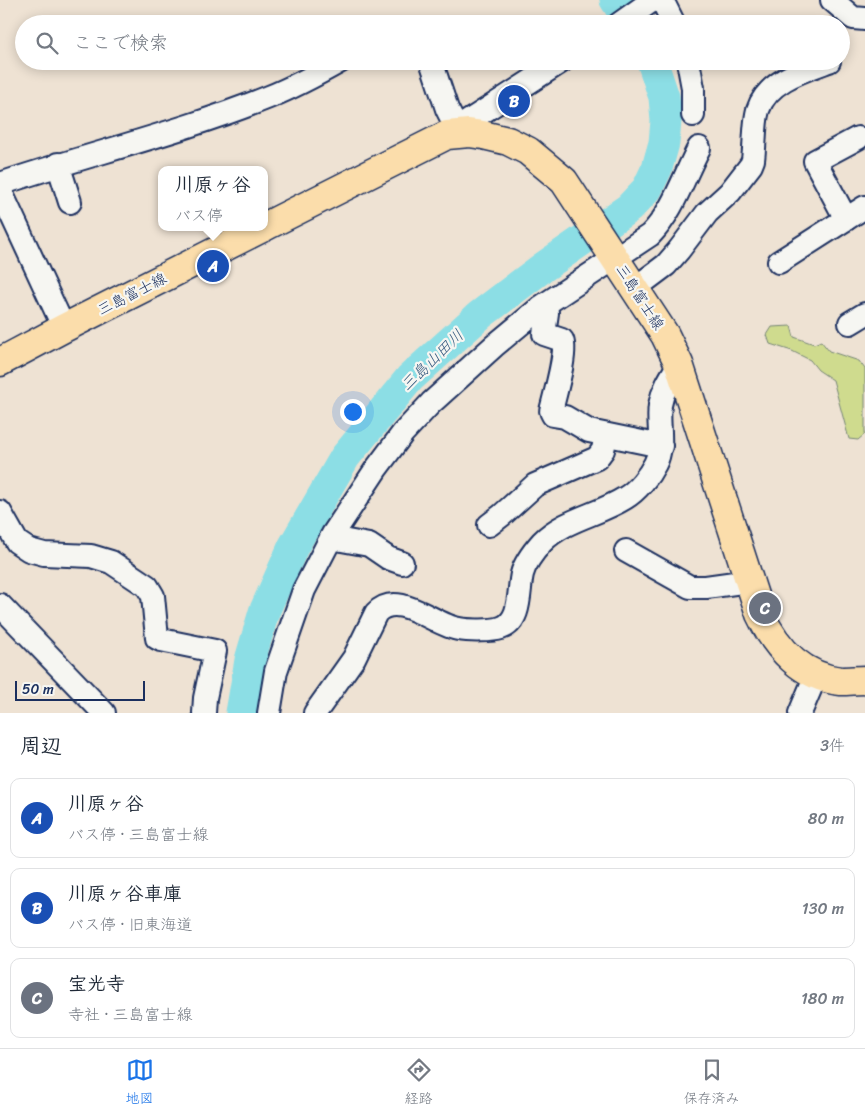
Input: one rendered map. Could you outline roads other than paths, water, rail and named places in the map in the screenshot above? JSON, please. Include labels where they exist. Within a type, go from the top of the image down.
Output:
[{"type":"main road","name":"三島富士線","points":[[268,225],[452,132],[483,134],[508,141],[528,151],[564,181],[665,335],[679,364],[749,581],[768,631],[780,647],[796,663],[816,675],[842,681],[865,680]]},
{"type":"main road","name":"三島富士線","points":[[0,362],[256,231]]},
{"type":"street","points":[[632,15],[653,0]]},
{"type":"street","points":[[662,0],[670,15]]},
{"type":"street","points":[[832,0],[849,15]]},
{"type":"street","points":[[850,16],[865,19]]},
{"type":"street","points":[[0,184],[58,164],[189,125],[268,97],[323,70]]},
{"type":"street","points":[[434,70],[447,109],[452,132],[548,70]]},
{"type":"street","points":[[690,70],[693,88],[692,115]]},
{"type":"street","points":[[634,289],[666,265],[706,212],[730,192],[753,160],[758,110],[763,100],[778,84],[792,75],[805,70]]},
{"type":"street","points":[[846,219],[815,161],[858,138]]},
{"type":"street","points":[[269,713],[276,672],[304,590],[330,538],[376,469],[409,427],[431,403],[487,352],[546,304],[612,256],[637,244],[657,228],[699,148]]},
{"type":"street","points":[[58,164],[70,202]]},
{"type":"street","points":[[0,190],[64,328]]},
{"type":"street","points":[[779,262],[865,207]]},
{"type":"street","points":[[546,304],[548,314],[544,334],[562,340],[564,343],[551,411],[553,415],[565,418],[589,431],[661,446]]},
{"type":"street","points":[[315,713],[354,658],[380,608],[399,604],[459,629],[501,628],[512,619],[518,603],[523,573],[531,556],[543,542],[558,529],[626,498],[656,464],[661,446],[660,405],[667,382],[679,364]]},
{"type":"street","points":[[489,525],[535,485],[597,458],[603,450],[606,435]]},
{"type":"street","points":[[0,512],[17,542],[29,550],[44,554],[91,556],[111,562],[147,586],[153,596],[157,638],[214,651],[204,713]]},
{"type":"street","points":[[330,538],[369,545],[388,558],[402,563]]},
{"type":"street","points":[[626,551],[690,587],[706,587],[749,581]]},
{"type":"street","points":[[0,605],[103,713]]},
{"type":"street","points":[[800,713],[816,675]]},
{"type":"waterway","name":"三島山田川","points":[[615,0],[625,15]]},
{"type":"waterway","name":"三島山田川","points":[[241,713],[250,660],[264,612],[293,547],[345,457],[410,378],[480,315],[542,268],[629,208],[647,189],[657,168],[664,143],[666,121],[664,97],[655,70]]},
{"type":"place","name":"川原ヶ谷車庫","points":[[514,101]]},
{"type":"place","name":"川原ヶ谷","points":[[213,266]]},
{"type":"place","name":"宝光寺","points":[[765,608]]}]
